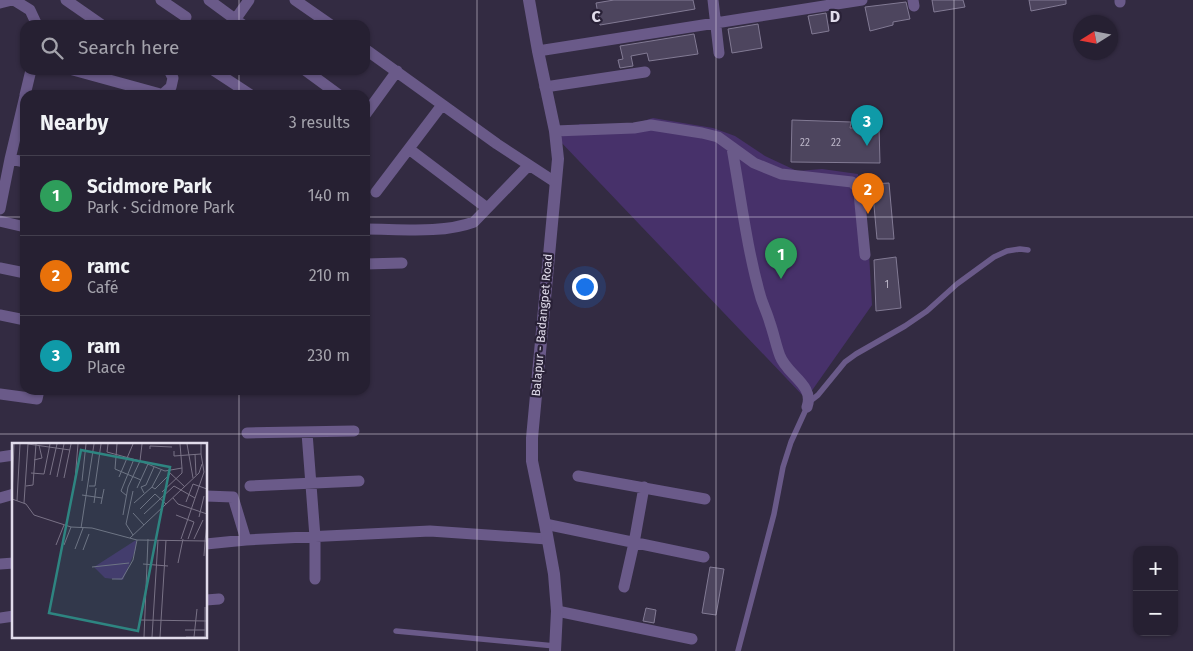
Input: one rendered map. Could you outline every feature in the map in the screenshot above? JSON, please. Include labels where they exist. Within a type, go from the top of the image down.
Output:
[{"type":"street","points":[[0,3],[13,0],[34,5],[36,20]]},
{"type":"street","points":[[66,0],[95,20]]},
{"type":"street","points":[[161,0],[186,17]]},
{"type":"street","points":[[210,0],[233,20]]},
{"type":"street","points":[[239,20],[249,0]]},
{"type":"street","points":[[295,0],[324,20]]},
{"type":"street","name":"Balapur - Badangpet Road","points":[[529,0],[545,87],[556,131],[558,159],[532,438],[532,461],[554,574],[557,611],[555,649]]},
{"type":"street","points":[[713,0],[719,53]]},
{"type":"street","points":[[538,51],[862,0]]},
{"type":"street","points":[[370,52],[442,105],[555,182]]},
{"type":"street","points":[[370,107],[397,71]]},
{"type":"street","points":[[545,87],[645,72]]},
{"type":"street","points":[[27,90],[31,75]]},
{"type":"street","points":[[91,75],[146,90]]},
{"type":"street","points":[[168,90],[173,78],[171,75]]},
{"type":"street","points":[[221,75],[243,90]]},
{"type":"street","points":[[312,75],[332,90]]},
{"type":"street","points":[[376,192],[442,105]]},
{"type":"street","points":[[0,209],[20,121]]},
{"type":"street","points":[[556,131],[634,128],[651,125],[702,133],[718,137],[754,163],[781,174],[852,182],[857,187],[859,193],[865,255]]},
{"type":"street","points":[[732,148],[752,260],[761,297],[780,356],[789,370],[803,384],[808,393],[808,405]]},
{"type":"street","points":[[409,149],[487,208]]},
{"type":"street","points":[[10,159],[20,161]]},
{"type":"street","points":[[370,229],[445,228],[463,226],[474,222],[529,165]]},
{"type":"street","points":[[0,221],[20,225]]},
{"type":"street","points":[[370,264],[402,264]]},
{"type":"street","points":[[0,268],[20,272]]},
{"type":"street","points":[[0,315],[20,319]]},
{"type":"street","points":[[0,394],[37,399],[38,395]]},
{"type":"street","points":[[247,433],[354,431]]},
{"type":"street","points":[[307,433],[315,537],[315,579]]},
{"type":"street","points":[[578,476],[705,499]]},
{"type":"street","points":[[250,486],[359,481]]},
{"type":"street","points":[[624,587],[644,487]]},
{"type":"street","points":[[208,496],[233,497],[246,540]]},
{"type":"street","points":[[545,524],[704,557]]},
{"type":"street","points":[[208,544],[246,540],[430,531],[547,539]]},
{"type":"street","points":[[208,600],[219,599]]},
{"type":"street","points":[[557,611],[692,640]]},
{"type":"lane","points":[[738,651],[774,514],[783,467],[791,442],[808,405],[845,362],[856,354],[927,311],[957,284],[994,257],[1007,251],[1028,250]]},
{"type":"lane","points":[[396,631],[555,649]]},
{"type":"shaded area","points":[[653,118],[713,128],[735,136],[765,156],[797,171],[822,169],[858,174],[869,253],[872,305],[806,399],[558,139],[580,124],[624,127]]},
{"type":"building","points":[[614,0],[693,0],[695,9],[600,25],[596,3]]},
{"type":"building","points":[[932,0],[963,0],[965,7],[934,12]]},
{"type":"building","points":[[1029,0],[1066,0],[1066,4],[1031,11]]},
{"type":"building","points":[[906,2],[910,19],[893,22],[893,25],[870,31],[865,7]]},
{"type":"building","points":[[826,13],[829,31],[812,34],[808,16]]},
{"type":"building","points":[[758,24],[762,48],[732,53],[728,29]]},
{"type":"building","points":[[694,34],[698,54],[649,61],[647,53],[631,56],[633,66],[620,68],[618,60],[623,59],[620,46]]},
{"type":"building","points":[[792,120],[851,122],[850,128],[879,127],[880,163],[791,162]]},
{"type":"building","points":[[889,183],[894,239],[877,239],[872,184]]},
{"type":"building","points":[[896,257],[901,308],[876,311],[874,260]]},
{"type":"building","points":[[710,567],[724,569],[716,615],[702,613]]},
{"type":"building","points":[[646,608],[656,610],[654,623],[643,621]]},
{"type":"place","name":"ram","points":[[867,146]]},
{"type":"place","name":"ramc","points":[[868,214]]},
{"type":"place","name":"Scidmore Park","points":[[781,279]]}]
